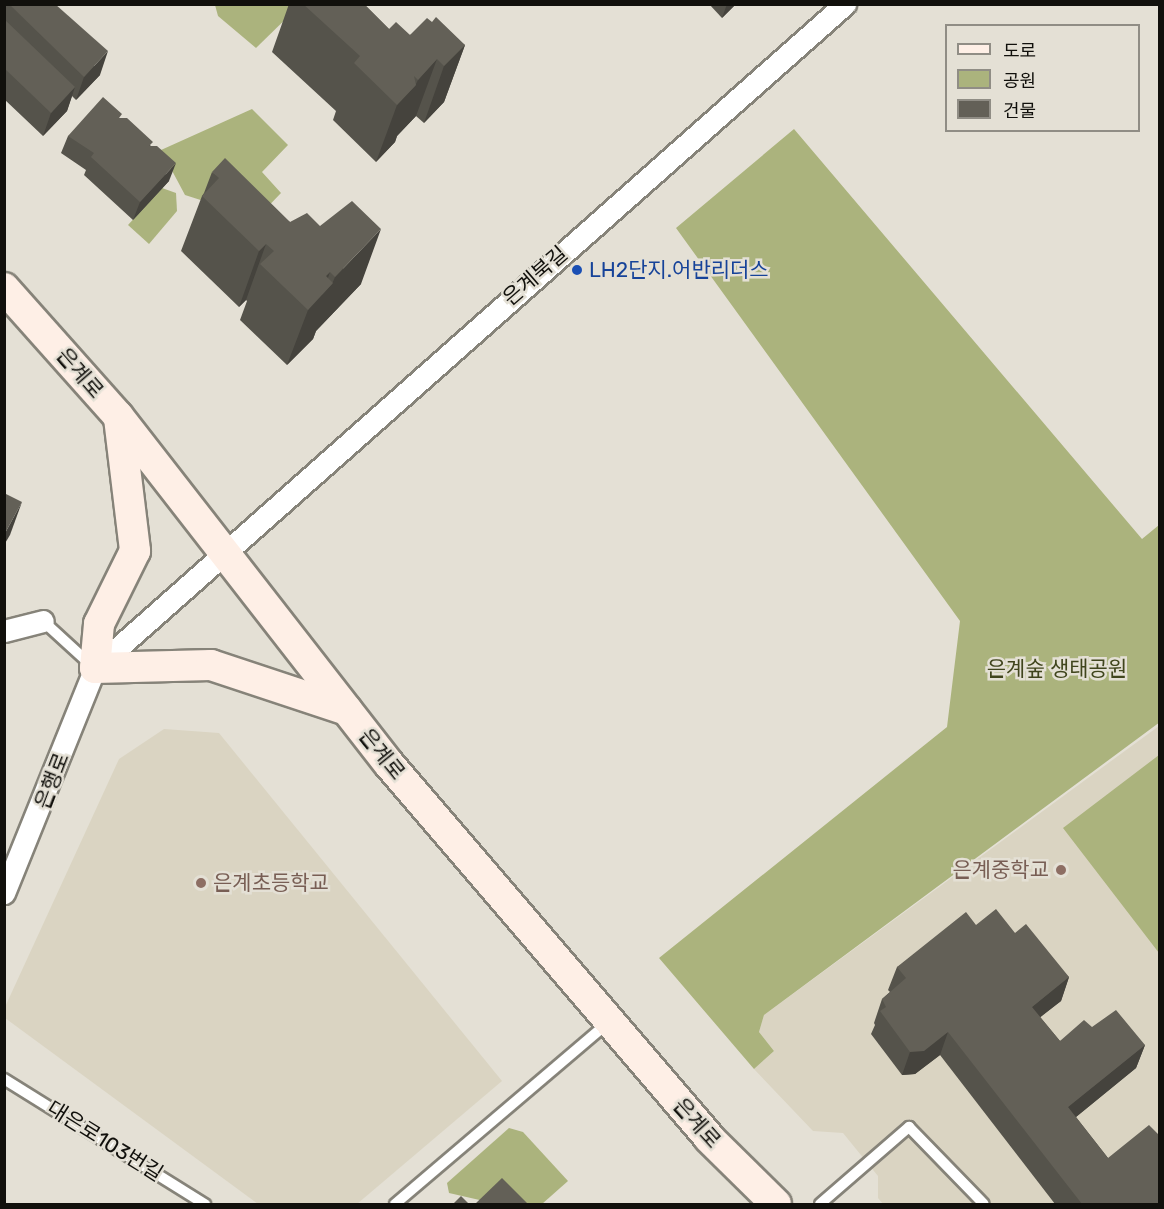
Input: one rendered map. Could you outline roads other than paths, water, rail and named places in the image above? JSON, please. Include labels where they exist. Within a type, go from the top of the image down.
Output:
[{"type":"street","name":"은계북길","points":[[95,668],[225,549],[845,4]]},
{"type":"street","name":"은계로","points":[[4,288],[118,416],[225,549],[347,710],[609,1022],[709,1138],[776,1204]]},
{"type":"street","points":[[118,416],[136,543],[128,575],[99,624],[95,668],[211,665],[347,710]]},
{"type":"street","points":[[4,631],[43,621]]},
{"type":"street","name":"은행로","points":[[4,893],[95,668]]},
{"type":"lane","points":[[43,621],[95,668]]},
{"type":"lane","points":[[394,1204],[609,1022]]},
{"type":"lane","name":"대은로103번길","points":[[4,1079],[205,1204]]},
{"type":"lane","points":[[820,1204],[909,1127],[984,1204]]},
{"type":"place","name":"LH2단지.어반리더스","points":[[577,270]]},
{"type":"place","name":"은계중학교","points":[[1061,870]]},
{"type":"place","name":"은계초등학교","points":[[201,883]]},
{"type":"park label","name":"은계숲 생태공원","points":[[1057,669]]}]
